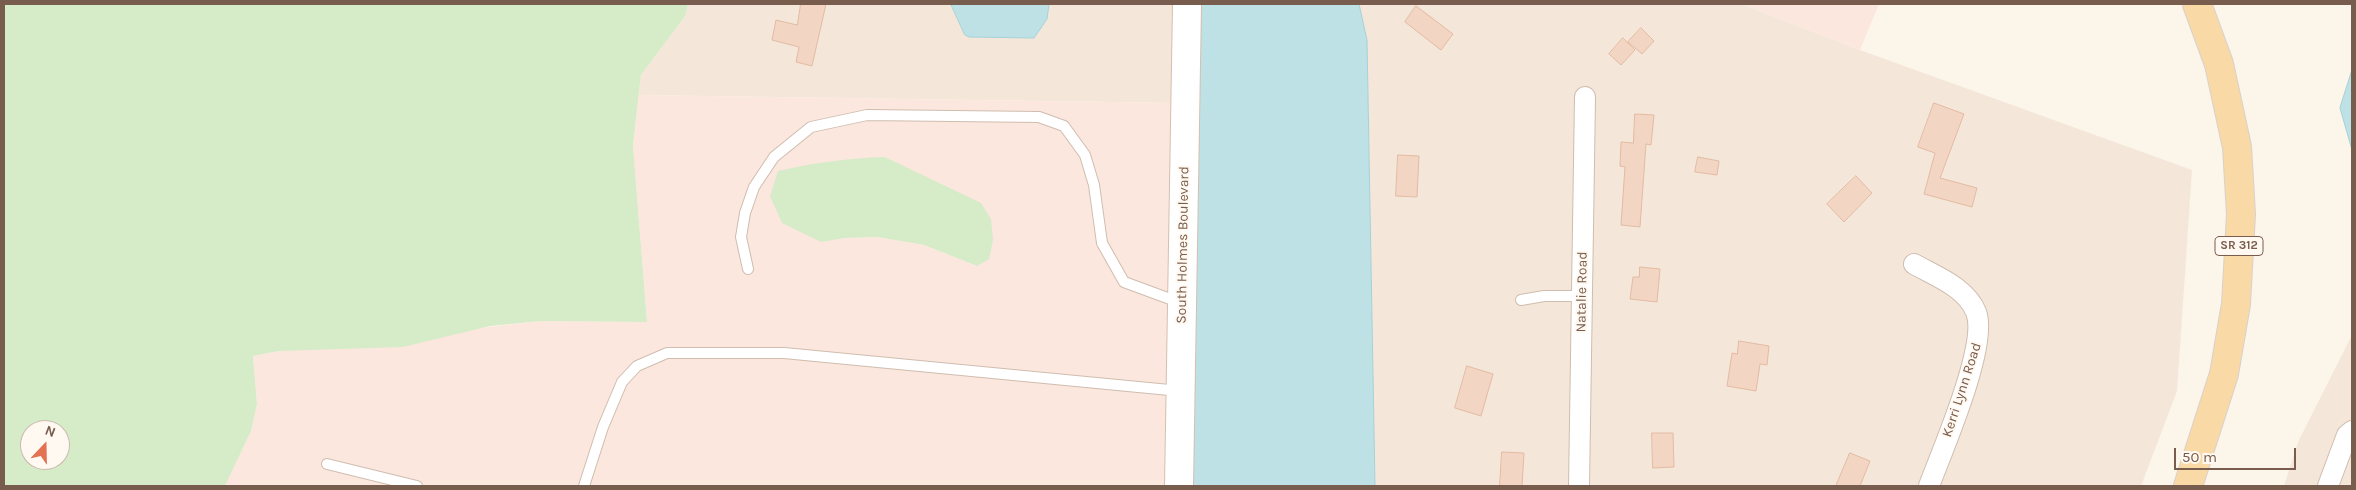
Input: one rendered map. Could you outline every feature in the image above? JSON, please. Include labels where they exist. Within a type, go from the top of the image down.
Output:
[{"type":"main road","name":"South Holmes Boulevard","points":[[1180,486],[1187,4]]},
{"type":"main road","name":"SR 312","points":[[2188,486],[2224,374],[2236,304],[2241,214],[2237,147],[2219,64],[2197,4]]},
{"type":"street","name":"Natalie Road","points":[[1579,486],[1585,97]]},
{"type":"street","name":"Kerri Lynn Road","points":[[1914,264],[1952,285],[1965,295],[1977,313],[1979,330],[1978,344],[1959,405],[1929,486]]},
{"type":"street","points":[[2328,486],[2347,435],[2352,431]]},
{"type":"lane","points":[[748,269],[740,238],[745,213],[754,187],[774,157],[811,127],[868,115],[1039,117],[1064,126],[1085,155],[1094,185],[1102,243],[1124,282],[1182,303]]},
{"type":"lane","points":[[1521,300],[1544,296],[1582,296]]},
{"type":"lane","points":[[584,486],[603,427],[622,382],[637,366],[667,353],[784,353],[1180,391]]},
{"type":"lane","points":[[327,464],[418,486]]},
{"type":"shaded area","points":[[688,4],[951,4],[965,35],[969,37],[1034,38],[1047,19],[1049,4],[1178,4],[1177,103],[639,95],[641,75],[686,15]]},
{"type":"shaded area","points":[[1359,4],[1742,4],[1860,50],[2192,170],[2177,391],[2141,486],[1375,486],[1367,40]]},
{"type":"shaded area","points":[[1742,4],[1879,4],[1860,50]]},
{"type":"shaded area","points":[[639,95],[1177,103],[1171,486],[225,486],[251,431],[257,404],[253,356],[279,351],[541,321],[647,322],[633,146]],"holes":[[[885,157],[919,175],[977,266],[924,245],[877,237],[845,238],[820,242]]]},
{"type":"shaded area","points":[[2352,335],[2352,486],[2284,486],[2298,442]]},
{"type":"green space","points":[[4,4],[688,4],[686,15],[641,75],[633,146],[647,322],[541,321],[490,326],[403,347],[279,351],[253,356],[257,404],[251,431],[225,486],[4,486]]},
{"type":"green space","points":[[885,157],[981,203],[991,219],[993,240],[989,259],[977,266],[924,245],[877,237],[845,238],[821,242],[782,223],[770,196],[778,171],[831,161]]},
{"type":"water","points":[[951,4],[1049,4],[1047,19],[1034,38],[969,37],[965,35]]},
{"type":"water","points":[[1195,4],[1359,4],[1367,40],[1375,486],[1188,486]]},
{"type":"water","points":[[2352,70],[2352,150],[2340,108]]},
{"type":"building","points":[[801,4],[826,4],[812,66],[796,62],[799,47],[772,40],[776,20],[797,25]]},
{"type":"building","points":[[1416,6],[1453,34],[1441,50],[1405,22]]},
{"type":"building","points":[[1641,28],[1654,41],[1642,54],[1628,42]]},
{"type":"building","points":[[1623,38],[1635,50],[1621,65],[1609,54]]},
{"type":"building","points":[[1934,103],[1964,114],[1940,178],[1977,188],[1972,207],[1924,194],[1935,153],[1918,147]]},
{"type":"building","points":[[1635,114],[1654,115],[1651,145],[1646,144],[1640,227],[1621,225],[1625,167],[1620,166],[1621,142],[1633,143]]},
{"type":"building","points":[[1398,155],[1419,156],[1417,197],[1396,196]]},
{"type":"building","points":[[1698,157],[1719,161],[1717,175],[1695,172]]},
{"type":"building","points":[[1856,176],[1872,193],[1844,222],[1827,204]]},
{"type":"building","points":[[1640,267],[1660,269],[1657,302],[1630,299],[1633,277],[1639,277]]},
{"type":"building","points":[[1739,341],[1769,346],[1767,365],[1760,364],[1756,391],[1727,386],[1732,353],[1737,354]]},
{"type":"building","points":[[1467,366],[1493,374],[1481,416],[1455,408]]},
{"type":"building","points":[[1652,433],[1673,433],[1674,467],[1653,468]]},
{"type":"building","points":[[1502,452],[1524,453],[1522,486],[1500,486]]},
{"type":"building","points":[[1850,453],[1870,461],[1860,486],[1836,486]]}]
